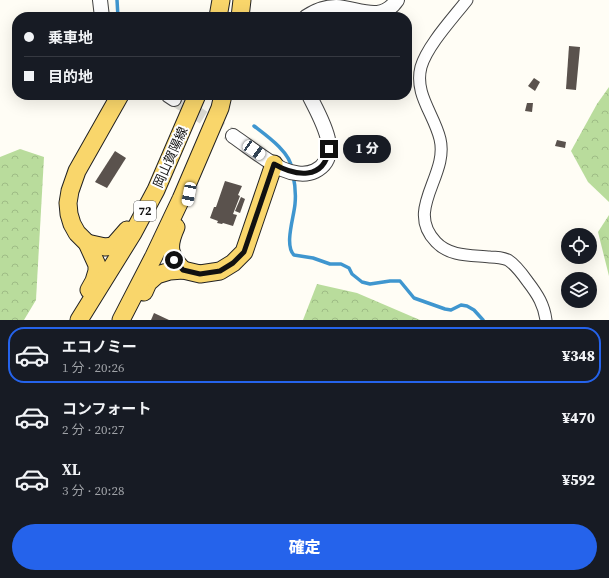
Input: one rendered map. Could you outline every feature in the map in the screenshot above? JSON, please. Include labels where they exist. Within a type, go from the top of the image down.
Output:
[{"type":"main road","points":[[219,12],[221,0]]},
{"type":"main road","points":[[241,12],[242,0]]},
{"type":"main road","points":[[72,320],[94,281],[97,265],[87,243],[77,233],[72,224],[68,203],[70,191],[77,171],[117,100]]},
{"type":"main road","name":"岡山賀陽線","points":[[79,320],[133,234],[156,190],[195,100]]},
{"type":"main road","name":"岡山賀陽線","points":[[121,320],[154,256],[195,167],[220,108],[222,100]]},
{"type":"main road","points":[[87,243],[105,247],[113,246],[125,234],[164,158],[180,134]]},
{"type":"main road","points":[[129,320],[148,283],[157,274],[183,270],[200,274],[220,271],[233,263],[244,252],[274,164]]},
{"type":"main road","points":[[183,270],[174,260],[170,244],[186,207],[195,167]]},
{"type":"street","points":[[100,0],[101,12]]},
{"type":"street","points":[[380,12],[387,10],[397,0]]},
{"type":"street","points":[[467,0],[430,49],[421,67],[419,83],[423,99],[440,140],[441,150],[440,161],[423,213],[425,224],[436,242],[447,250],[458,254],[501,258],[513,264],[542,300],[546,320]]},
{"type":"street","points":[[315,12],[321,9],[335,7],[363,12]]},
{"type":"street","points":[[233,136],[274,164],[294,172],[311,172],[326,162],[329,149],[327,133],[311,100]]},
{"type":"green space","points":[[609,87],[609,202],[588,182],[571,151],[597,104]]},
{"type":"green space","points":[[20,149],[44,157],[36,300],[24,320],[0,320],[0,157]]},
{"type":"green space","points":[[609,215],[609,276],[598,232]]},
{"type":"green space","points":[[317,284],[357,293],[420,320],[303,320]]},
{"type":"building","points":[[569,46],[580,47],[576,90],[566,89]]},
{"type":"building","points":[[534,78],[540,82],[535,91],[528,86]]},
{"type":"building","points":[[527,103],[533,103],[532,112],[525,111]]},
{"type":"building","points":[[557,140],[566,142],[565,148],[555,146]]},
{"type":"building","points":[[115,151],[126,158],[107,188],[95,182]]},
{"type":"building","points":[[225,181],[242,186],[233,214],[237,215],[233,226],[217,223],[218,221],[210,218],[214,207],[216,207]]},
{"type":"building","points":[[241,197],[245,199],[240,213],[235,211]]},
{"type":"building","points":[[154,313],[169,320],[151,320]]},
{"type":"waterway","points":[[117,0],[118,12]]},
{"type":"waterway","points":[[254,126],[283,151],[292,169]]},
{"type":"waterway","points":[[293,175],[295,200],[290,231],[290,245],[294,255],[313,258],[330,264],[341,264],[349,268],[352,274],[362,282],[370,284],[400,281],[414,298],[451,310],[461,305],[467,306],[474,310],[483,320]]},
{"type":"tunnel","points":[[176,100],[233,136]]},
{"type":"route","points":[[174,260],[183,270],[200,274],[220,271],[233,263],[244,252],[274,164],[290,172],[311,172],[326,162],[329,149]]}]
